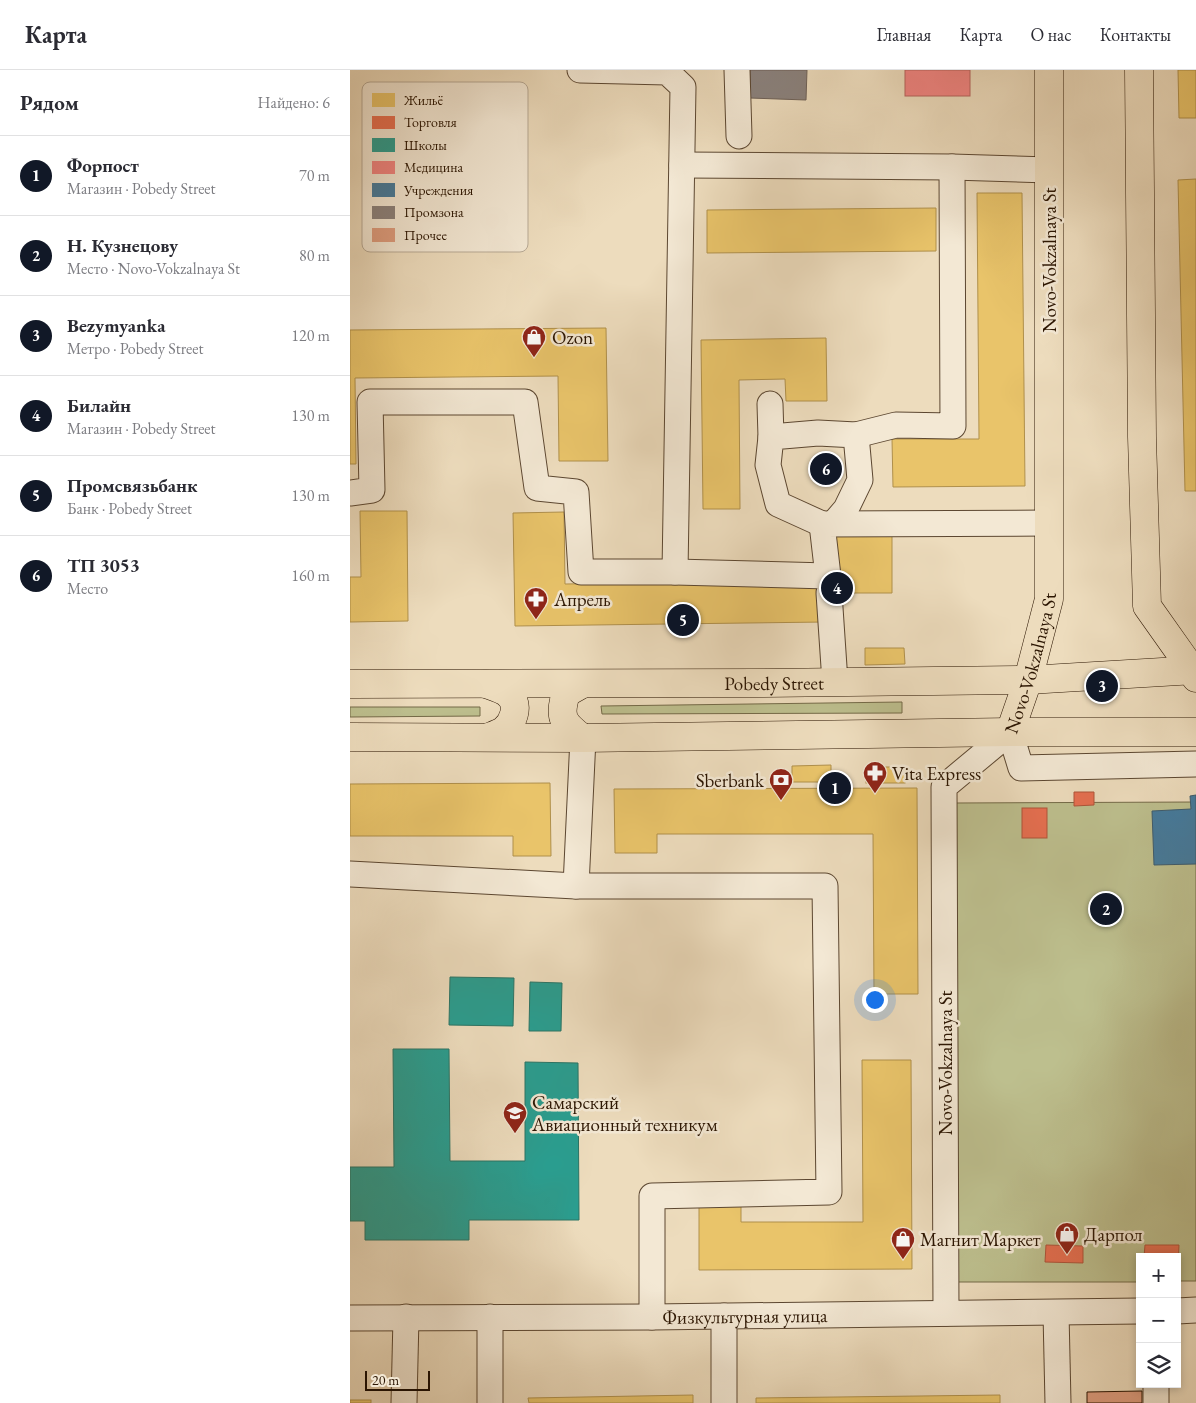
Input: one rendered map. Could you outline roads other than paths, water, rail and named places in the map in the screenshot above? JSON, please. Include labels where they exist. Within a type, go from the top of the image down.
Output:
[{"type":"main road","name":"Novo-Vokzalnaya St","points":[[1010,732],[1028,680],[1049,599],[1049,70]]},
{"type":"main road","points":[[1139,70],[1142,437],[1147,606],[1195,673]]},
{"type":"main road","name":"Pobedy Street","points":[[350,684],[1028,680],[1195,673]]},
{"type":"main road","points":[[486,684],[512,697],[516,708],[512,720],[504,729],[489,737]]},
{"type":"main road","points":[[582,684],[566,693],[561,708],[566,725],[582,737]]},
{"type":"main road","points":[[350,737],[1196,732]]},
{"type":"street","points":[[580,70],[667,72],[684,87],[675,572]]},
{"type":"street","points":[[737,70],[739,136]]},
{"type":"street","points":[[682,165],[952,167],[1049,170]]},
{"type":"street","points":[[771,437],[818,433],[856,435],[896,425],[953,426],[952,167]]},
{"type":"street","points":[[350,494],[372,490],[370,402],[525,402],[537,488],[576,492],[581,572],[675,572],[829,583]]},
{"type":"street","points":[[770,404],[771,437],[768,465],[778,504],[828,524],[1049,522]]},
{"type":"street","points":[[828,524],[846,509],[860,480],[856,435]]},
{"type":"street","points":[[828,524],[829,583],[835,682]]},
{"type":"street","points":[[1010,732],[1021,768],[1196,764]]},
{"type":"street","name":"Novo-Vokzalnaya St","points":[[946,1313],[944,787],[1010,732]]},
{"type":"street","points":[[576,886],[582,737]]},
{"type":"street","points":[[350,874],[576,886],[824,886],[829,1192],[652,1196],[652,1317]]},
{"type":"street","points":[[1181,1311],[1196,1310]]},
{"type":"street","name":"Физкультурная улица","points":[[350,1318],[652,1317],[1136,1311]]},
{"type":"street","points":[[1056,1313],[1058,1403]]},
{"type":"street","points":[[724,1316],[724,1403]]},
{"type":"street","points":[[404,1403],[406,1317]]},
{"type":"street","points":[[490,1317],[490,1403]]},
{"type":"street","points":[[1156,1388],[1156,1403]]},
{"type":"place","name":"Ozon","points":[[534,358]]},
{"type":"place","name":"ТП 3053","points":[[826,469]]},
{"type":"place","name":"Билайн","points":[[837,588]]},
{"type":"place","name":"Апрель","points":[[536,620]]},
{"type":"place","name":"Промсвязьбанк","points":[[683,620]]},
{"type":"place","name":"Bezymyanka","points":[[1102,686]]},
{"type":"place","name":"Форпост","points":[[835,788]]},
{"type":"place","name":"Vita Express","points":[[875,794]]},
{"type":"place","name":"Sberbank","points":[[781,801]]},
{"type":"place","name":"Н. Кузнецову","points":[[1106,909]]},
{"type":"place","name":"Самарский Авиационный техникум","points":[[515,1134]]},
{"type":"place","name":"Дарпол","points":[[1067,1255]]},
{"type":"place","name":"Магнит Маркет","points":[[903,1260]]}]
